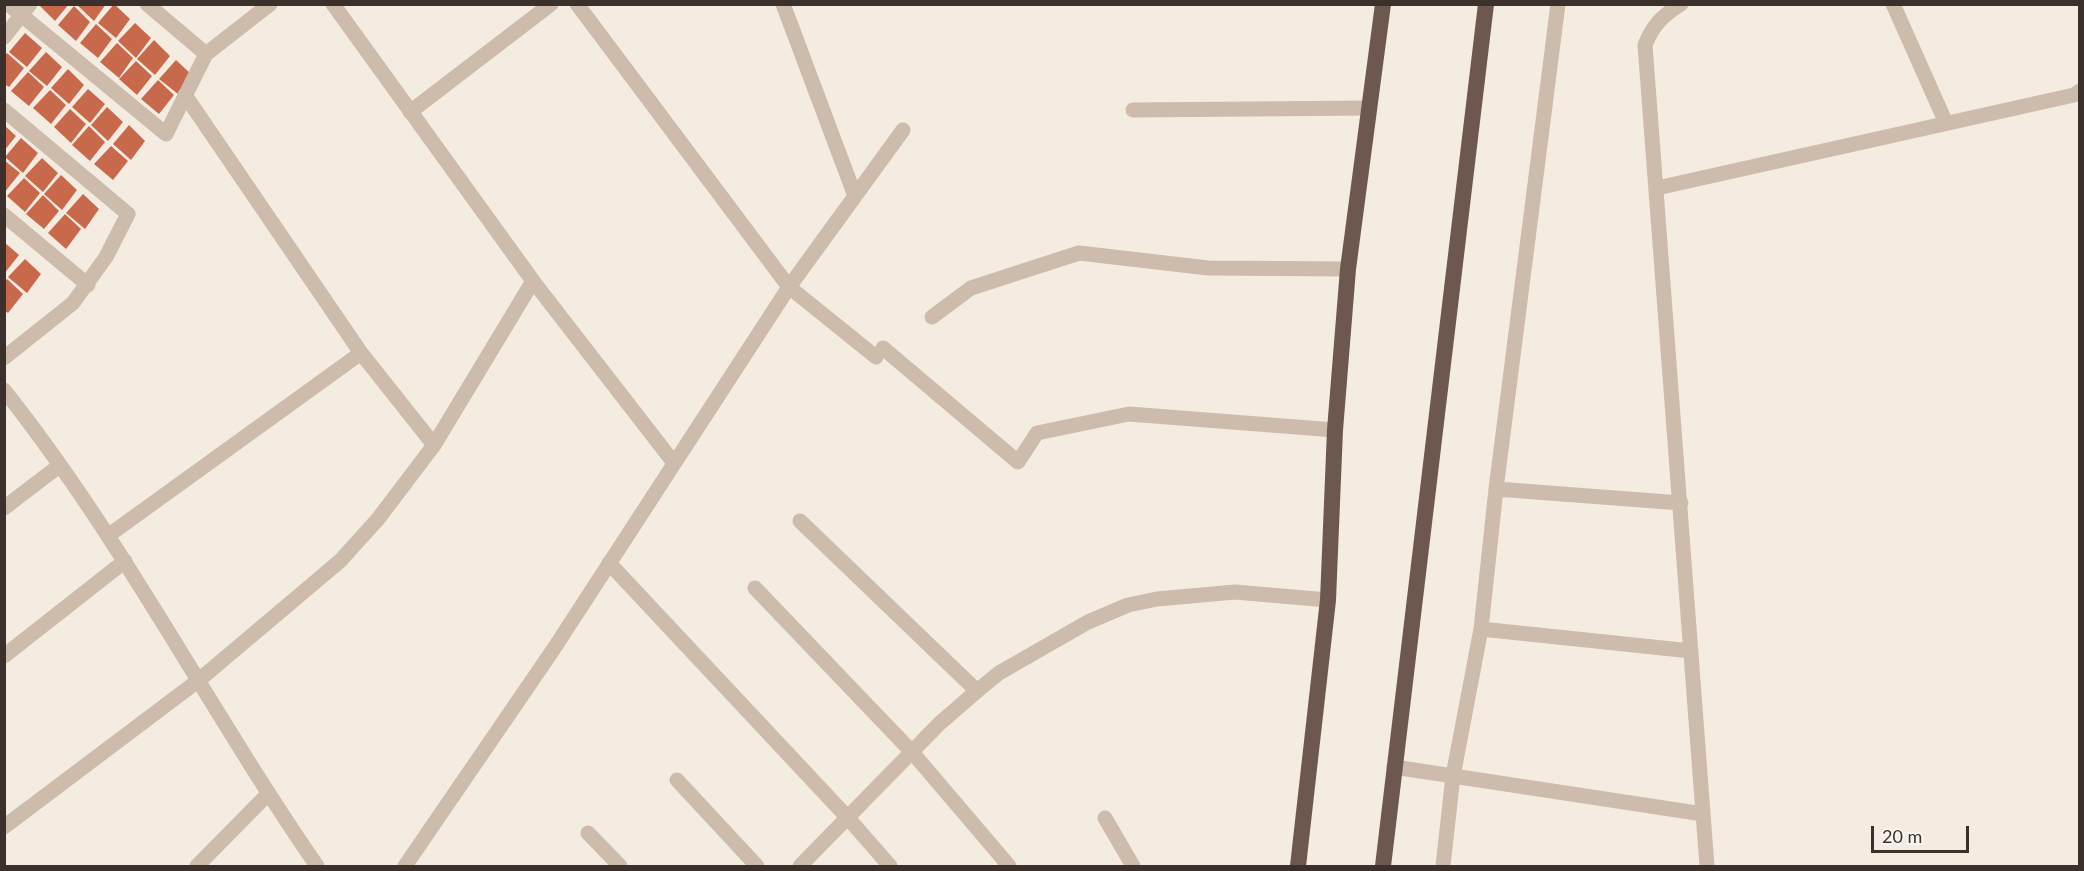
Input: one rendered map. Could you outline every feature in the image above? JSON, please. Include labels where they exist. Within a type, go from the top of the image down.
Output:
[{"type":"highway","points":[[1298,867],[1328,600],[1335,430],[1348,269],[1383,4]]},
{"type":"highway","points":[[1383,867],[1412,608],[1434,453],[1486,4]]},
{"type":"street","points":[[147,4],[206,54]]},
{"type":"street","points":[[4,37],[20,8],[166,134],[206,54],[270,4]]},
{"type":"street","points":[[333,4],[533,281],[674,463]]},
{"type":"street","points":[[411,112],[552,4]]},
{"type":"street","points":[[576,4],[789,287],[879,352],[1018,462],[1037,433],[1129,414],[1335,430]]},
{"type":"street","points":[[783,4],[855,196]]},
{"type":"street","points":[[1443,867],[1453,776],[1481,629],[1496,489],[1558,4]]},
{"type":"street","points":[[1681,4],[1661,17],[1651,29],[1645,45],[1707,867]]},
{"type":"street","points":[[1893,4],[1946,123]]},
{"type":"street","points":[[184,95],[361,353],[434,445]]},
{"type":"street","points":[[1657,188],[1946,123],[2078,97]]},
{"type":"street","points":[[1133,110],[1369,108]]},
{"type":"street","points":[[4,110],[128,214],[88,285],[50,325],[4,358]]},
{"type":"street","points":[[405,867],[609,563],[789,287],[903,130]]},
{"type":"street","points":[[4,215],[88,285]]},
{"type":"street","points":[[932,317],[971,288],[1079,253],[1208,268],[1348,269]]},
{"type":"street","points":[[4,827],[200,680],[340,561],[378,519],[434,445],[533,281]]},
{"type":"street","points":[[109,535],[361,353]]},
{"type":"street","points":[[4,390],[109,535],[200,680],[267,795],[317,867]]},
{"type":"street","points":[[4,508],[59,466]]},
{"type":"street","points":[[1496,489],[1681,503]]},
{"type":"street","points":[[800,521],[977,691]]},
{"type":"street","points":[[4,656],[125,561]]},
{"type":"street","points":[[609,563],[848,818],[890,867]]},
{"type":"street","points":[[755,588],[912,752],[1009,867]]},
{"type":"street","points":[[800,867],[912,752],[977,691],[1040,649],[1088,622],[1128,605],[1157,599],[1235,592],[1328,600]]},
{"type":"street","points":[[1481,629],[1691,651]]},
{"type":"street","points":[[1394,767],[1703,814]]},
{"type":"street","points":[[677,780],[757,867]]},
{"type":"street","points":[[197,867],[267,795]]},
{"type":"street","points":[[1105,818],[1133,867]]},
{"type":"street","points":[[588,833],[620,867]]},
{"type":"building","points":[[38,4],[69,4],[55,21]]},
{"type":"building","points":[[76,4],[106,4],[94,21]]},
{"type":"building","points":[[114,4],[130,19],[116,38],[98,23]]},
{"type":"building","points":[[74,6],[90,22],[76,41],[58,25]]},
{"type":"building","points":[[135,23],[151,38],[136,58],[118,41]]},
{"type":"building","points":[[96,24],[112,39],[98,58],[80,43]]},
{"type":"building","points":[[25,33],[42,48],[27,67],[9,52]]},
{"type":"building","points":[[154,40],[170,56],[155,75],[137,59]]},
{"type":"building","points":[[117,43],[133,58],[119,78],[100,62]]},
{"type":"building","points":[[46,52],[62,67],[47,86],[29,71]]},
{"type":"building","points":[[7,53],[24,68],[9,87],[4,84],[4,56]]},
{"type":"building","points":[[176,60],[192,75],[178,94],[159,79]]},
{"type":"building","points":[[136,61],[152,76],[137,95],[119,79]]},
{"type":"building","points":[[68,69],[84,85],[69,104],[51,88]]},
{"type":"building","points":[[28,72],[44,87],[29,106],[11,91]]},
{"type":"building","points":[[158,80],[174,95],[159,114],[141,99]]},
{"type":"building","points":[[88,89],[105,104],[90,123],[72,107]]},
{"type":"building","points":[[50,90],[66,105],[51,124],[33,108]]},
{"type":"building","points":[[107,107],[123,122],[108,141],[91,125]]},
{"type":"building","points":[[70,109],[86,124],[71,143],[54,127]]},
{"type":"building","points":[[4,125],[16,136],[4,151]]},
{"type":"building","points":[[129,125],[145,141],[131,160],[113,144]]},
{"type":"building","points":[[89,126],[105,142],[90,161],[72,145]]},
{"type":"building","points":[[21,138],[38,153],[23,173],[5,157]]},
{"type":"building","points":[[111,146],[128,161],[113,180],[94,164]]},
{"type":"building","points":[[42,158],[58,173],[43,192],[25,176]]},
{"type":"building","points":[[4,160],[20,173],[4,193]]},
{"type":"building","points":[[61,175],[77,190],[62,210],[44,194]]},
{"type":"building","points":[[24,178],[40,193],[25,212],[7,196]]},
{"type":"building","points":[[83,194],[99,209],[85,229],[66,213]]},
{"type":"building","points":[[43,195],[59,211],[44,229],[26,214]]},
{"type":"building","points":[[65,214],[81,229],[66,249],[48,233]]},
{"type":"building","points":[[4,242],[19,255],[4,274]]},
{"type":"building","points":[[25,259],[41,274],[27,293],[8,277]]},
{"type":"building","points":[[7,279],[23,294],[8,313],[4,310],[4,282]]}]
